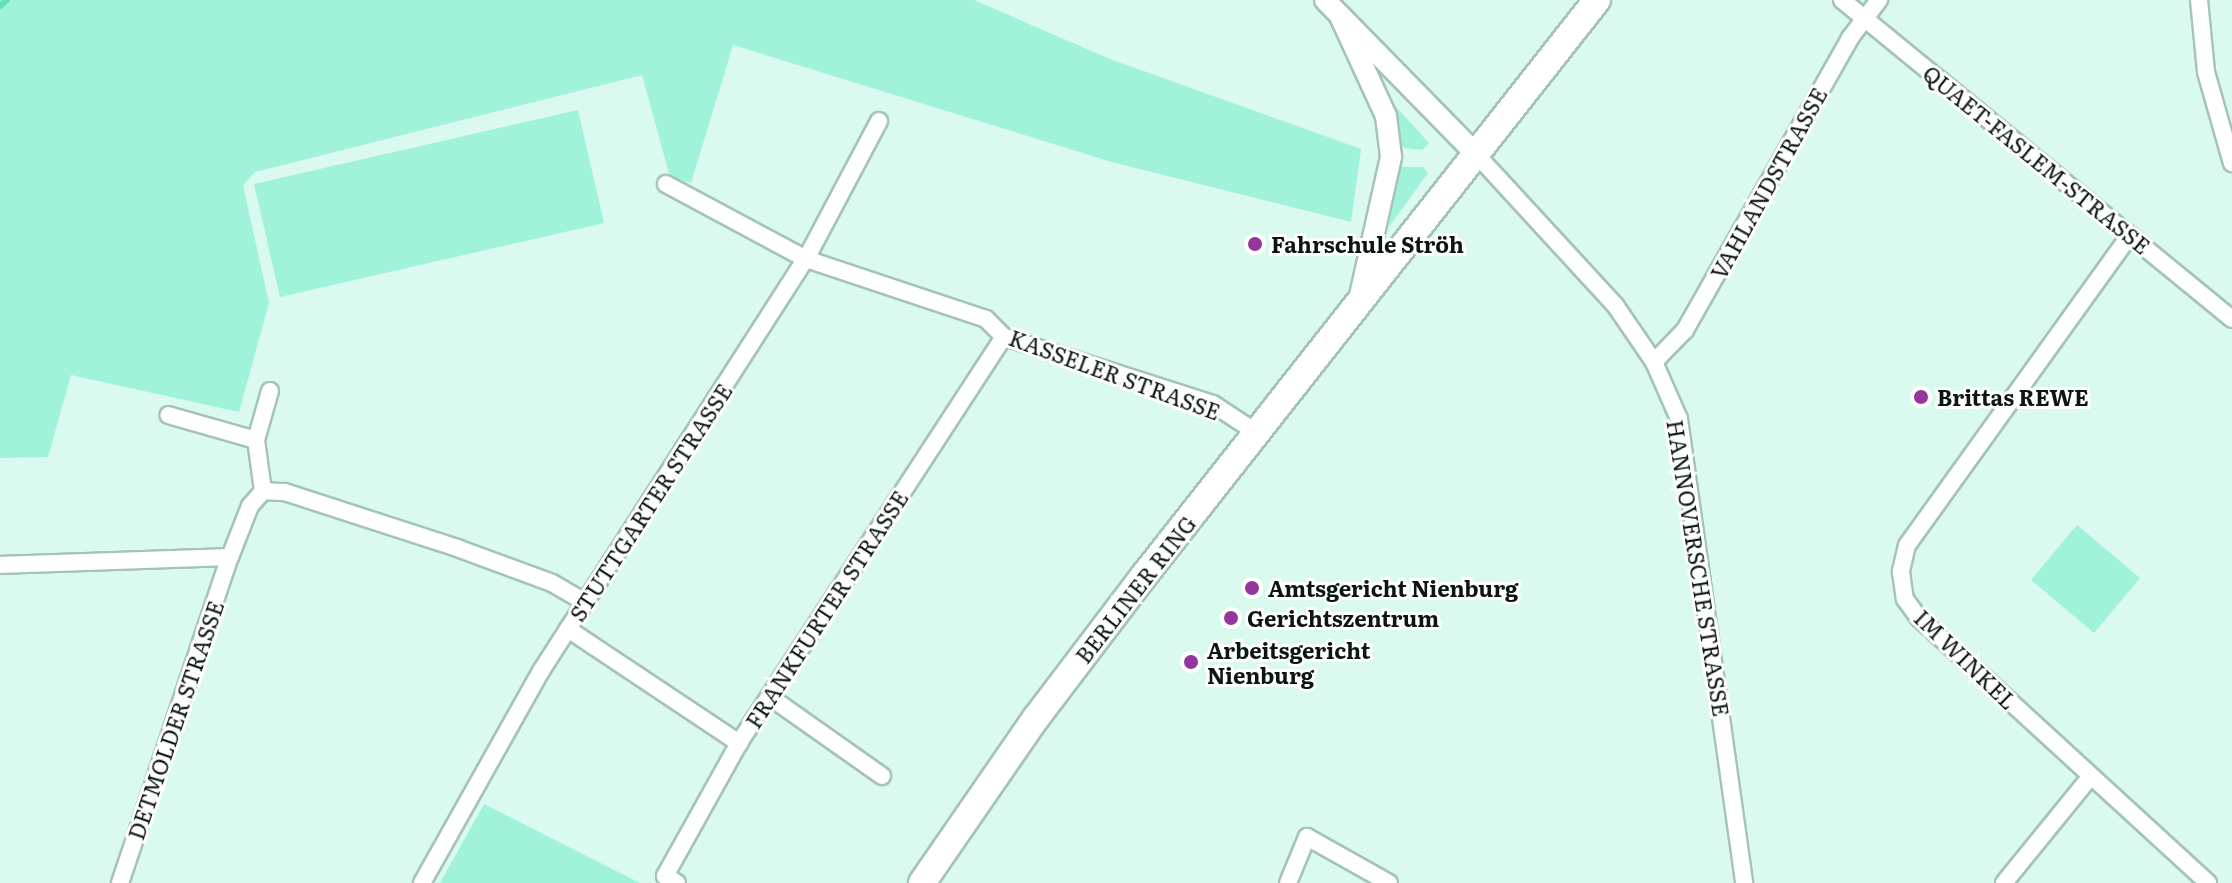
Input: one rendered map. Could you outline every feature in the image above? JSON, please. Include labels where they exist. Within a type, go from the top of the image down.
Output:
[{"type":"main road","name":"BERLINER RING","points":[[922,883],[1036,718],[1597,0]]},
{"type":"street","name":"HANNOVERSCHE STRASSE","points":[[1325,0],[1476,154],[1606,295],[1654,362],[1679,419],[1691,488],[1744,883]]},
{"type":"street","name":"QUAET-FASLEM-STRASSE","points":[[1842,0],[2232,319]]},
{"type":"street","name":"VAHLANDSTRASSE","points":[[1654,362],[1685,330],[1864,19],[1879,0]]},
{"type":"street","points":[[2199,0],[2206,72],[2232,163]]},
{"type":"street","name":"BERLINER RING","points":[[1340,16],[1386,116],[1391,157],[1358,304]]},
{"type":"street","name":"STUTTGARTER STRASSE","points":[[422,883],[568,629],[806,259],[879,121]]},
{"type":"street","name":"KASSELER STRASSE","points":[[666,184],[806,259],[986,319],[1004,337],[1213,404],[1257,433]]},
{"type":"street","name":"IM WINKEL","points":[[2130,235],[1907,545],[1901,572],[1905,599],[1919,618],[2208,883]]},
{"type":"street","name":"FRANKFURTER STRASSE","points":[[677,883],[665,876],[739,743],[1004,337]]},
{"type":"street","points":[[270,391],[256,440],[263,491],[285,492],[457,548],[552,583],[585,602]]},
{"type":"street","points":[[168,415],[256,440]]},
{"type":"street","name":"DETMOLDER STRASSE","points":[[120,883],[230,557],[250,506],[263,491]]},
{"type":"street","points":[[0,565],[230,557]]},
{"type":"street","points":[[568,629],[739,743]]},
{"type":"street","points":[[770,697],[882,776]]},
{"type":"street","points":[[2004,883],[2090,777]]},
{"type":"street","points":[[1288,883],[1307,837],[1389,883]]},
{"type":"green space","points":[[0,0],[974,0],[1110,59],[1361,149],[1351,222],[1115,163],[733,45],[691,183],[670,177],[642,75],[255,172],[243,185],[269,303],[239,412],[71,375],[48,457],[0,458]]},
{"type":"green space","points":[[1388,98],[1429,143],[1422,150],[1397,147]]},
{"type":"green space","points":[[578,110],[604,223],[280,297],[254,184]]},
{"type":"green space","points":[[1398,167],[1423,167],[1428,173],[1389,227]]},
{"type":"green space","points":[[2077,525],[2140,578],[2094,633],[2031,580]]},
{"type":"green space","points":[[484,804],[640,883],[440,883]]},
{"type":"waterway","points":[[0,6],[7,0]]},
{"type":"place","name":"Fahrschule Ströh","points":[[1255,244]]},
{"type":"place","name":"Brittas REWE","points":[[1921,397]]},
{"type":"place","name":"Amtsgericht Nienburg","points":[[1252,588]]},
{"type":"place","name":"Gerichtszentrum","points":[[1231,618]]},
{"type":"place","name":"Arbeitsgericht Nienburg","points":[[1191,662]]}]
